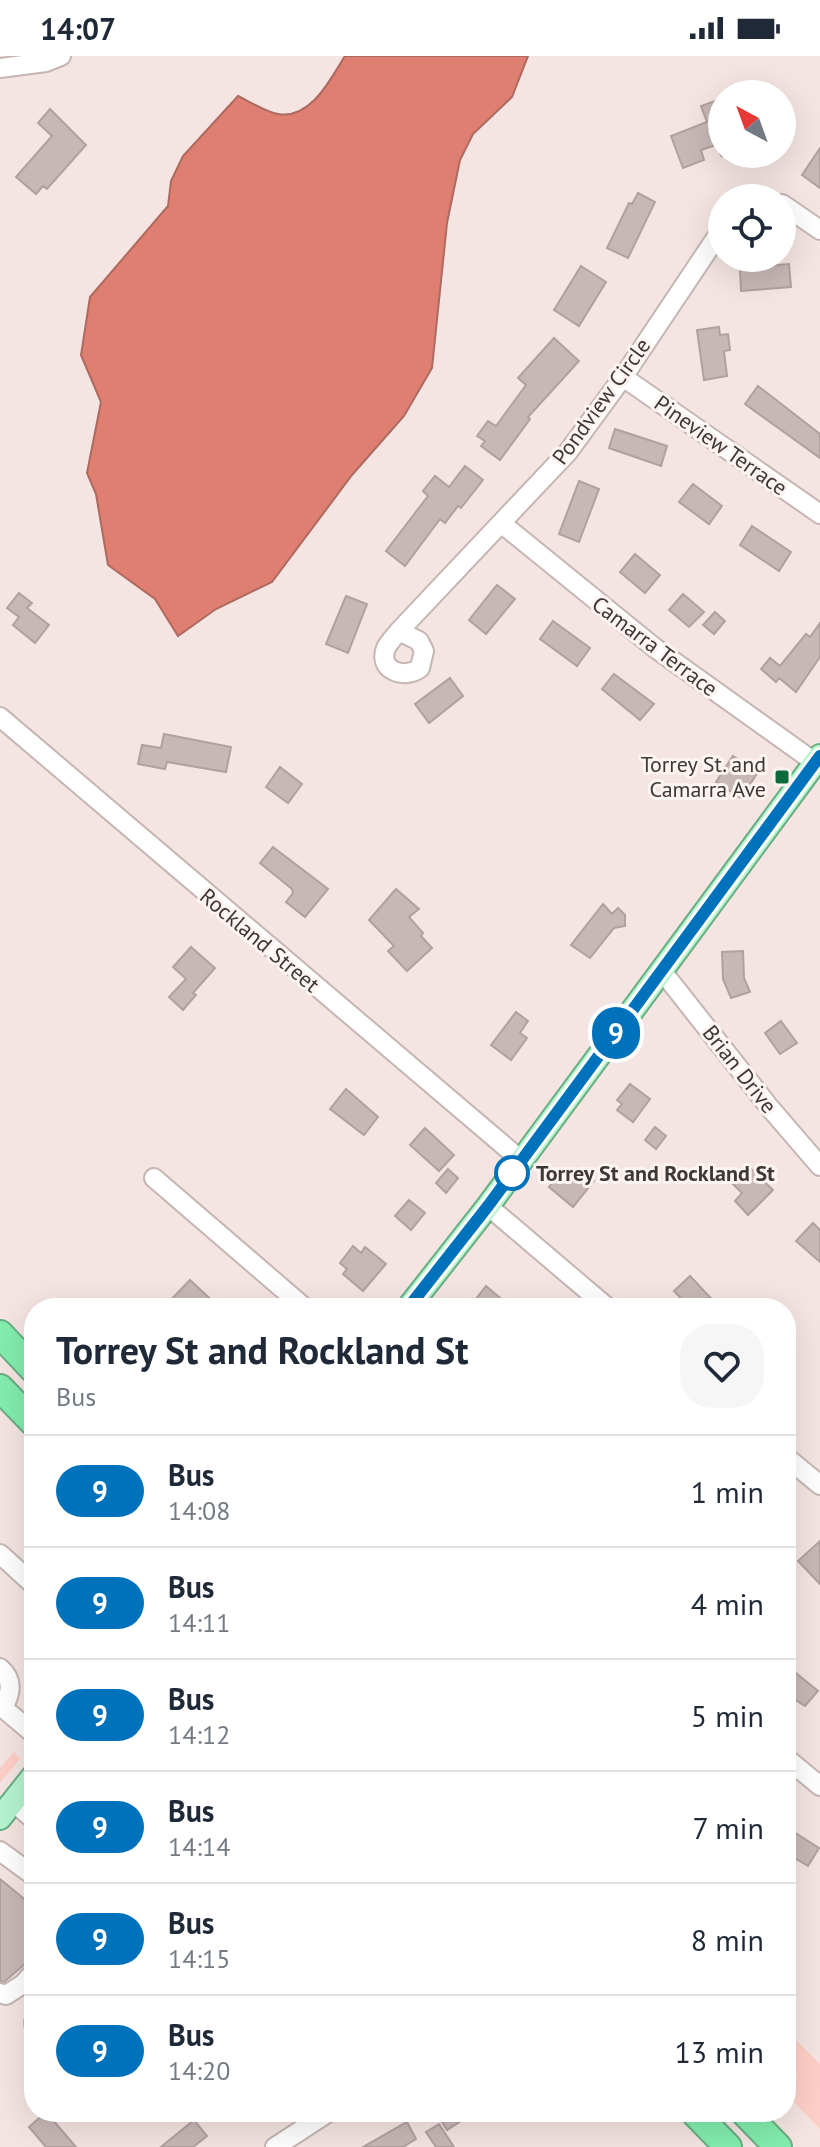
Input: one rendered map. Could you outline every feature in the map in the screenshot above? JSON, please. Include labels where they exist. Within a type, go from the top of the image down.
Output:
[{"type":"highway","points":[[0,1334],[24,1359]]},
{"type":"highway","points":[[0,1388],[24,1413]]},
{"type":"highway","points":[[704,2122],[728,2147]]},
{"type":"highway","points":[[754,2122],[778,2147]]},
{"type":"main road","points":[[416,1298],[522,1161],[818,762]]},
{"type":"main road","points":[[6,1810],[24,1788]]},
{"type":"street","points":[[0,68],[36,64],[61,56]]},
{"type":"street","points":[[796,214],[820,230]]},
{"type":"street","name":"Pondview Circle","points":[[399,631],[568,452],[623,377],[708,250]]},
{"type":"street","name":"Pineview Terrace","points":[[623,377],[820,514]]},
{"type":"street","name":"Camarra Terrace","points":[[501,523],[655,648],[818,762]]},
{"type":"street","name":"Rockland Street","points":[[0,717],[522,1161]]},
{"type":"street","name":"Brian Drive","points":[[662,971],[820,1166]]},
{"type":"street","points":[[154,1178],[293,1298]]},
{"type":"street","points":[[488,1206],[596,1298]]},
{"type":"street","points":[[796,1465],[820,1485]]},
{"type":"street","points":[[0,1554],[24,1576]]},
{"type":"street","points":[[0,1668],[7,1674],[11,1686],[2,1707],[24,1726]]},
{"type":"street","points":[[796,1766],[820,1786]]},
{"type":"street","points":[[0,1851],[24,1869]]},
{"type":"street","points":[[0,1993],[6,1995],[24,1983]]},
{"type":"street","points":[[275,2147],[314,2122]]},
{"type":"shaded area","points":[[345,56],[528,56],[512,97],[473,134],[460,160],[447,223],[432,368],[404,416],[352,475],[272,582],[216,609],[178,636],[155,599],[108,565],[96,494],[87,473],[101,402],[81,355],[90,297],[168,206],[171,181],[183,156],[238,96],[278,114],[300,111],[319,96]]},
{"type":"shaded area","points":[[14,1752],[20,1759],[0,1783],[0,1768]]},
{"type":"shaded area","points":[[796,2040],[820,2064],[820,2129],[796,2104]]},
{"type":"building","points":[[708,104],[708,148],[701,150],[704,160],[683,168],[671,136],[707,122],[701,106]]},
{"type":"building","points":[[50,109],[86,145],[47,189],[43,186],[36,194],[16,177],[52,136],[38,123]]},
{"type":"building","points":[[820,148],[820,188],[802,175]]},
{"type":"building","points":[[638,193],[655,202],[628,258],[607,248],[629,203],[632,204]]},
{"type":"building","points":[[581,266],[606,282],[579,326],[554,310]]},
{"type":"building","points":[[740,272],[790,272],[791,287],[741,291]]},
{"type":"building","points":[[719,327],[720,335],[728,334],[730,350],[724,351],[727,376],[704,380],[697,330]]},
{"type":"building","points":[[554,338],[579,361],[528,417],[530,419],[500,460],[481,446],[485,441],[477,436],[488,421],[496,426],[526,385],[518,378]]},
{"type":"building","points":[[758,386],[820,434],[820,458],[745,404]]},
{"type":"building","points":[[615,429],[667,446],[661,466],[609,448]]},
{"type":"building","points":[[465,466],[483,480],[445,523],[440,519],[405,566],[386,551],[428,496],[423,491],[435,476],[449,487]]},
{"type":"building","points":[[579,481],[599,489],[579,542],[559,534]]},
{"type":"building","points":[[693,484],[722,506],[709,524],[679,502]]},
{"type":"building","points":[[752,526],[791,552],[779,571],[740,545]]},
{"type":"building","points":[[635,554],[660,575],[645,593],[620,572]]},
{"type":"building","points":[[497,585],[515,599],[486,634],[469,620]]},
{"type":"building","points":[[19,593],[32,603],[27,608],[49,625],[35,643],[13,625],[19,617],[7,608]]},
{"type":"building","points":[[683,594],[704,612],[689,627],[669,610]]},
{"type":"building","points":[[346,596],[367,604],[348,653],[326,644]]},
{"type":"building","points":[[715,612],[725,621],[714,634],[703,625]]},
{"type":"building","points":[[553,621],[590,648],[577,666],[540,639]]},
{"type":"building","points":[[820,623],[820,657],[796,692],[779,678],[776,682],[761,669],[770,658],[780,666],[806,634],[810,637]]},
{"type":"building","points":[[614,674],[654,704],[640,720],[602,689]]},
{"type":"building","points":[[450,678],[463,696],[429,723],[415,704]]},
{"type":"building","points":[[164,734],[231,747],[226,772],[167,762],[165,769],[138,764],[142,745],[161,748]]},
{"type":"building","points":[[733,756],[758,772],[741,798],[716,782]]},
{"type":"building","points":[[280,767],[302,784],[288,803],[266,787]]},
{"type":"building","points":[[273,847],[328,889],[305,917],[286,902],[293,893],[292,889],[260,863]]},
{"type":"building","points":[[396,889],[419,909],[409,917],[432,948],[407,971],[388,951],[394,946],[369,920]]},
{"type":"building","points":[[603,904],[612,914],[618,908],[625,915],[625,926],[614,928],[590,958],[571,945]]},
{"type":"building","points":[[191,947],[215,968],[183,1010],[169,997],[186,979],[173,967]]},
{"type":"building","points":[[743,951],[744,978],[750,992],[731,998],[723,979],[722,952]]},
{"type":"building","points":[[516,1012],[528,1021],[520,1033],[527,1038],[511,1060],[491,1045]]},
{"type":"building","points":[[781,1021],[797,1043],[780,1054],[765,1033]]},
{"type":"building","points":[[630,1084],[650,1099],[633,1122],[617,1110],[622,1104],[617,1100]]},
{"type":"building","points":[[346,1089],[378,1117],[364,1135],[330,1109]]},
{"type":"building","points":[[655,1127],[666,1136],[656,1149],[645,1140]]},
{"type":"building","points":[[425,1128],[454,1155],[439,1171],[410,1145]]},
{"type":"building","points":[[747,1165],[773,1190],[748,1215],[735,1201],[742,1193],[730,1181]]},
{"type":"building","points":[[578,1168],[594,1181],[573,1207],[549,1187],[559,1174],[567,1181]]},
{"type":"building","points":[[448,1169],[458,1178],[446,1193],[436,1183]]},
{"type":"building","points":[[409,1200],[425,1213],[411,1230],[395,1216]]},
{"type":"building","points":[[813,1223],[820,1230],[820,1262],[796,1241]]},
{"type":"building","points":[[353,1246],[361,1253],[365,1247],[386,1264],[363,1291],[343,1274],[347,1269],[340,1263]]},
{"type":"building","points":[[690,1276],[711,1298],[681,1298],[674,1291]]},
{"type":"building","points":[[190,1280],[209,1298],[173,1298]]},
{"type":"building","points":[[486,1286],[500,1298],[477,1298]]},
{"type":"building","points":[[820,1541],[820,1584],[798,1561]]},
{"type":"building","points":[[796,1673],[818,1691],[805,1706],[796,1700]]},
{"type":"building","points":[[796,1833],[819,1848],[808,1866],[796,1859]]},
{"type":"building","points":[[0,1879],[24,1899],[24,1965],[4,1982],[0,1981]]},
{"type":"building","points":[[35,2122],[55,2122],[76,2147],[46,2147],[29,2127]]},
{"type":"building","points":[[192,2122],[196,2122],[207,2136],[193,2147],[161,2147]]},
{"type":"building","points":[[407,2122],[416,2139],[403,2147],[363,2147]]},
{"type":"building","points":[[442,2122],[459,2122],[447,2130]]},
{"type":"building","points":[[439,2124],[454,2147],[436,2147],[426,2132]]},
{"type":"bus line","name":"9","points":[[416,1298],[488,1206],[820,756]]},
{"type":"place","name":"Torrey St. and Camarra Ave","points":[[782,777]]},
{"type":"place","name":"Torrey St and Rockland St","points":[[512,1173]]}]
